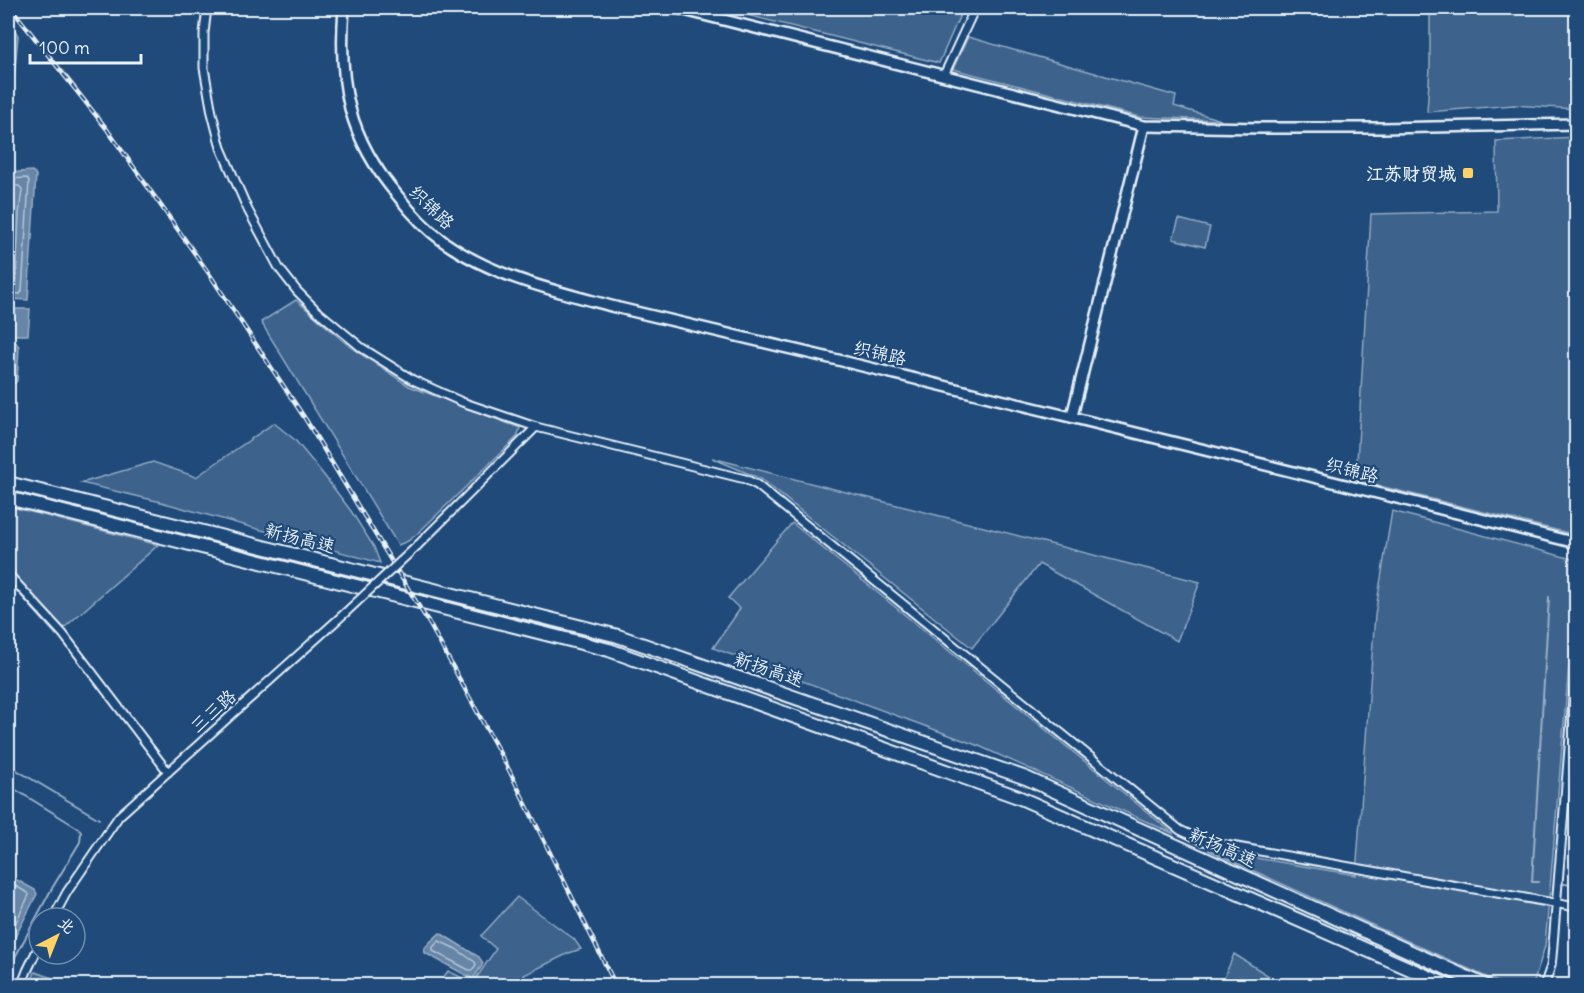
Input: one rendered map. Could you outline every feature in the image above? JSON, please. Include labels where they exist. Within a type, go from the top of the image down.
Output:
[{"type":"highway","name":"新扬高速","points":[[8,483],[618,636],[1026,778],[1486,986]]},
{"type":"highway","name":"新扬高速","points":[[8,498],[609,650],[1018,797],[1449,986]]},
{"type":"street","points":[[207,8],[204,68],[212,113],[221,148],[248,210],[285,276],[316,310],[362,348],[414,380],[462,402],[536,427],[745,479],[757,485],[1180,830],[1197,839],[1576,907]]},
{"type":"street","name":"织锦路","points":[[344,8],[343,76],[349,109],[363,146],[383,179],[412,214],[443,241],[486,267],[559,292],[639,313],[1072,416],[1576,543]]},
{"type":"street","points":[[676,8],[1144,126],[1382,128],[1576,124]]},
{"type":"street","points":[[944,75],[975,8]]},
{"type":"street","points":[[1072,416],[1144,126]]},
{"type":"street","name":"三三路","points":[[59,906],[119,816],[417,546],[536,427]]},
{"type":"street","points":[[8,574],[63,634],[168,772]]},
{"type":"street","points":[[1544,986],[1552,957],[1559,904],[1576,662]]},
{"type":"street","points":[[22,984],[29,966]]},
{"type":"shaded area","points":[[719,8],[963,8],[939,63]]},
{"type":"shaded area","points":[[1430,8],[1576,8],[1576,109],[1514,105],[1427,112]]},
{"type":"shaded area","points":[[968,37],[1176,96],[1174,106],[1221,120],[1140,117],[953,69]]},
{"type":"shaded area","points":[[1576,137],[1576,535],[1356,480],[1371,214],[1497,211],[1496,141]]},
{"type":"shaded area","points":[[1179,219],[1210,227],[1205,247],[1173,239]]},
{"type":"shaded area","points":[[296,300],[350,347],[409,386],[520,428],[517,437],[408,541],[398,545],[261,322]]},
{"type":"shaded area","points":[[274,423],[295,440],[323,474],[351,511],[374,547],[380,563],[161,502],[81,483],[153,462],[196,477]]},
{"type":"shaded area","points":[[712,458],[1200,582],[1177,641],[1039,564],[972,648],[761,479]]},
{"type":"shaded area","points":[[8,506],[158,545],[56,635],[8,581]]},
{"type":"shaded area","points":[[1392,511],[1576,560],[1545,946],[1533,985],[1504,985],[1208,850],[1356,875],[1375,615]]},
{"type":"shaded area","points":[[792,523],[1174,834],[979,746],[713,648],[740,609],[728,598]]},
{"type":"shaded area","points":[[517,897],[574,939],[581,949],[524,975],[529,985],[438,985],[448,971],[473,983],[496,949],[481,936]]},
{"type":"shaded area","points":[[1234,954],[1283,985],[1221,985]]},
{"type":"shaded area","points":[[35,972],[73,985],[30,985]]},
{"type":"water","points":[[8,28],[15,30],[18,36],[13,90],[9,94],[8,94]]},
{"type":"water","points":[[32,171],[36,175],[28,300],[8,299],[8,173]]},
{"type":"water","points":[[8,309],[30,309],[28,335],[8,335]]},
{"type":"water","points":[[8,341],[15,341],[19,347],[17,381],[8,387]]},
{"type":"water","points":[[8,875],[35,890],[37,894],[31,906],[27,906],[27,914],[8,951]]},
{"type":"water","points":[[440,933],[479,957],[483,963],[473,979],[425,953],[424,949]]},
{"type":"waterway","points":[[1538,882],[1532,882],[1549,597]]},
{"type":"waterway","points":[[8,765],[99,819]]},
{"type":"waterway","points":[[8,785],[81,832],[80,842],[13,961]]},
{"type":"waterway","points":[[1564,884],[1576,885]]},
{"type":"railway","points":[[11,8],[106,128],[210,275],[306,420],[429,623],[509,770],[616,986]]},
{"type":"place","name":"江苏财贸城","points":[[1468,173]]}]
